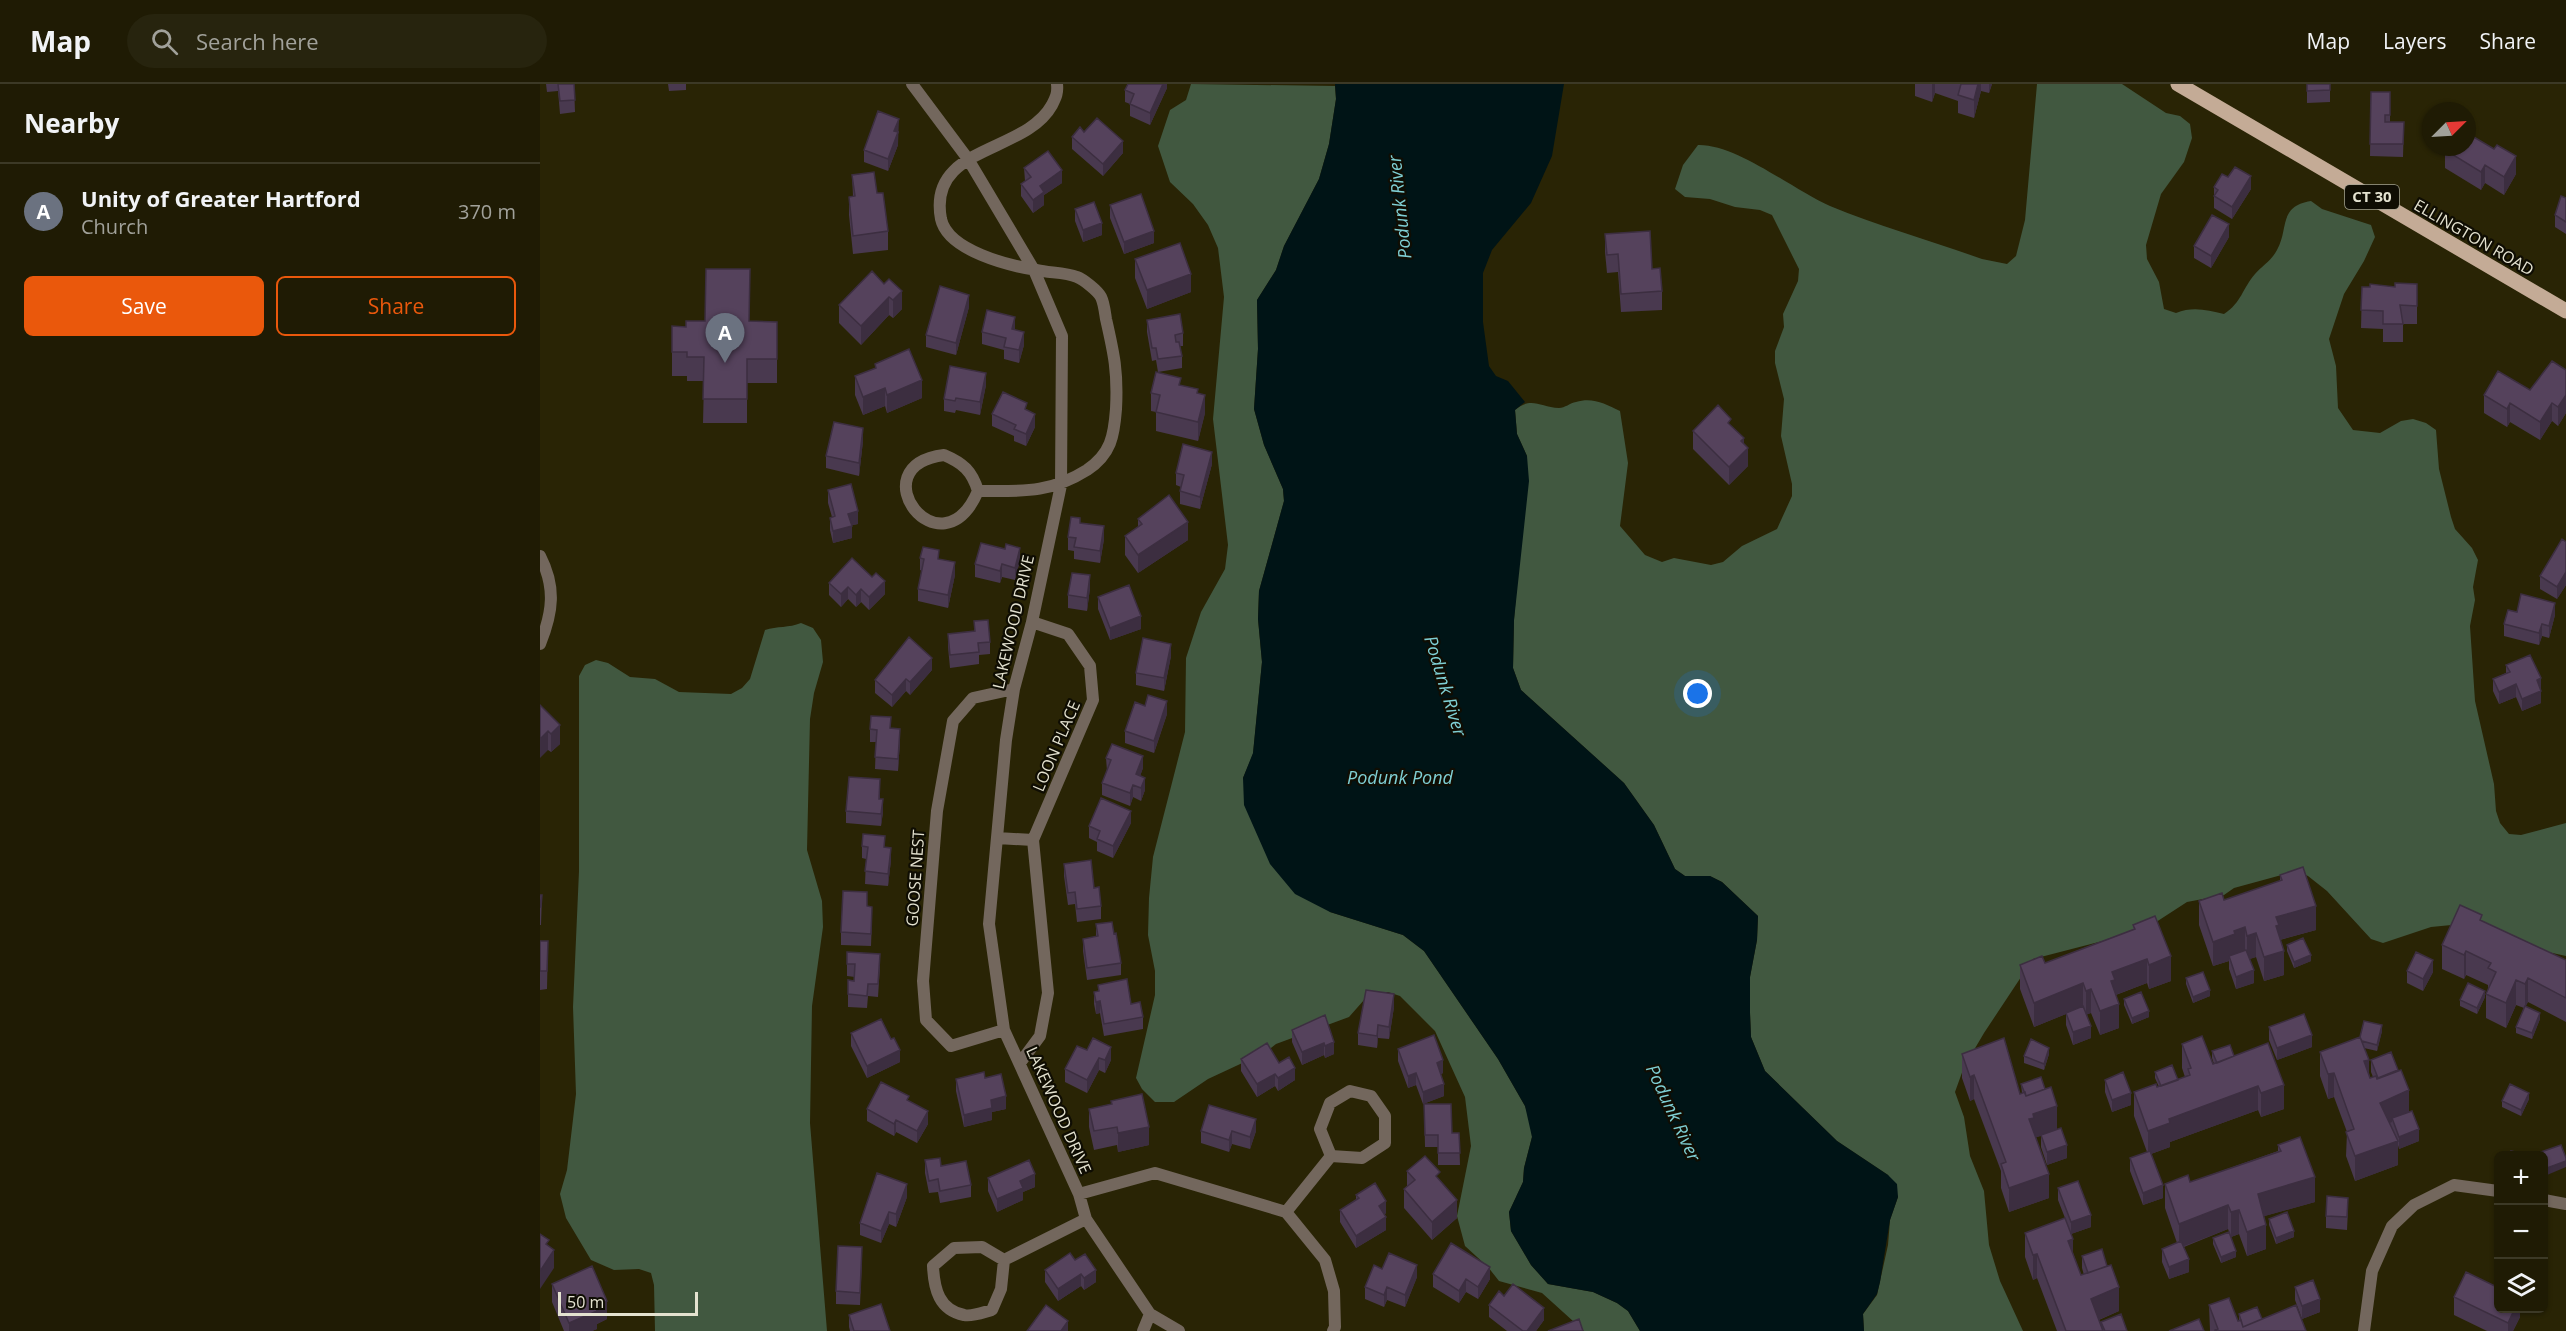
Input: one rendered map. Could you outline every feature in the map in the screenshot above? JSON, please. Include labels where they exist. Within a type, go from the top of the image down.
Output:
[{"type":"main road","name":"ELLINGTON ROAD","points":[[2178,84],[2566,311]]},
{"type":"street","name":"LAKEWOOD DRIVE","points":[[912,84],[968,159],[1034,270],[1062,336],[1061,485],[1032,621],[1014,689],[989,924],[1004,1030],[1079,1194],[1086,1219],[1150,1314],[1179,1331]]},
{"type":"street","points":[[978,491],[1035,492],[1061,485],[1102,460],[1114,434],[1118,374],[1101,297],[1078,277],[1034,270],[983,256],[957,242],[941,221],[941,197],[950,174],[968,159],[1023,134],[1045,117],[1058,93],[1057,84]]},
{"type":"street","points":[[944,455],[959,461],[973,474],[978,491],[972,504],[959,516],[945,522],[929,522],[917,516],[906,489],[909,475],[919,464],[929,457],[944,455]]},
{"type":"street","points":[[540,556],[552,586],[553,600],[549,623],[540,644]]},
{"type":"street","name":"LOON PLACE","points":[[1020,1063],[1040,1036],[1048,993],[1033,840],[1094,700],[1090,666],[1068,634],[1032,621]]},
{"type":"street","name":"GOOSE NEST","points":[[1004,1030],[951,1046],[926,1020],[923,981],[937,811],[953,721],[973,698],[1014,689]]},
{"type":"street","points":[[997,838],[1033,840]]},
{"type":"street","points":[[1350,1091],[1371,1096],[1385,1116],[1385,1143],[1362,1158],[1331,1156],[1320,1129],[1330,1103],[1350,1091]]},
{"type":"street","points":[[1331,1156],[1286,1212],[1325,1260],[1334,1291],[1336,1330]]},
{"type":"street","name":"LAKEWOOD DRIVE","points":[[1079,1194],[1155,1173],[1286,1212]]},
{"type":"street","points":[[2364,1331],[2372,1271],[2392,1226],[2414,1205],[2454,1185],[2494,1190]]},
{"type":"street","points":[[2548,1201],[2566,1204]]},
{"type":"street","points":[[1004,1260],[1086,1219]]},
{"type":"street","points":[[982,1247],[1004,1260],[1000,1289],[992,1310],[965,1316],[944,1306],[933,1286],[933,1266],[954,1248],[982,1247]]},
{"type":"street","points":[[1143,1331],[1150,1314]]},
{"type":"green space","points":[[1191,84],[1335,86],[1336,99],[1329,144],[1319,179],[1284,246],[1276,270],[1257,300],[1258,349],[1254,409],[1264,445],[1283,489],[1284,501],[1259,591],[1258,619],[1262,662],[1253,754],[1243,778],[1330,912],[1403,935],[1424,951],[1498,1059],[1525,1106],[1531,1123],[1532,1137],[1523,1182],[1509,1212],[1511,1231],[1531,1265],[1548,1284],[1593,1292],[1617,1303],[1628,1311],[1640,1331],[1584,1331],[1542,1293],[1499,1281],[1488,1267],[1465,1246],[1457,1216],[1471,1146],[1465,1097],[1435,1031],[1400,996],[1388,992],[1375,993],[1364,1000],[1349,1017],[1276,1044],[1266,1052],[1208,1079],[1174,1102],[1155,1102],[1142,1089],[1136,1078],[1155,995],[1155,971],[1148,935],[1153,857],[1185,732],[1186,658],[1201,612],[1225,569],[1228,545],[1213,419],[1224,297],[1218,248],[1208,225],[1193,204],[1170,182],[1158,146],[1170,110],[1186,100]]},
{"type":"green space","points":[[2037,84],[2122,84],[2166,113],[2180,116],[2190,124],[2192,138],[2184,162],[2161,194],[2146,245],[2147,259],[2159,282],[2164,309],[2176,313],[2194,309],[2224,314],[2238,300],[2255,274],[2275,254],[2281,242],[2289,213],[2301,204],[2311,201],[2322,209],[2371,225],[2375,237],[2364,261],[2344,294],[2329,339],[2336,366],[2338,408],[2353,430],[2380,433],[2401,421],[2413,419],[2426,423],[2436,430],[2439,469],[2451,517],[2455,529],[2472,548],[2478,560],[2473,587],[2475,600],[2470,626],[2475,701],[2494,784],[2496,811],[2500,823],[2509,834],[2521,835],[2566,823],[2566,956],[2512,944],[2482,922],[2431,927],[2383,943],[2371,939],[2327,891],[2308,876],[2296,871],[2234,888],[2224,895],[2187,902],[2150,926],[2122,936],[2033,959],[1964,1067],[1955,1092],[1964,1117],[1970,1156],[1984,1191],[1989,1245],[2000,1281],[2023,1331],[1864,1331],[1863,1314],[1877,1295],[1888,1245],[1890,1220],[1898,1197],[1888,1175],[1837,1141],[1765,1071],[1751,1037],[1750,977],[1757,940],[1758,916],[1722,882],[1710,876],[1685,876],[1675,869],[1654,825],[1624,783],[1521,690],[1513,668],[1514,620],[1527,456],[1517,434],[1515,410],[1531,403],[1559,408],[1588,400],[1620,411],[1628,463],[1620,526],[1645,555],[1662,562],[1674,558],[1711,565],[1723,562],[1742,546],[1777,529],[1792,496],[1792,484],[1781,436],[1784,399],[1775,363],[1775,351],[1784,327],[1783,314],[1798,281],[1799,269],[1772,215],[1760,210],[1735,207],[1710,199],[1685,197],[1675,189],[1683,165],[1698,145],[1730,152],[1830,206],[1982,259],[2007,264],[2016,256],[2025,220]]},
{"type":"green space","points":[[801,623],[813,628],[821,640],[823,662],[814,693],[810,719],[807,850],[822,901],[823,927],[812,1006],[810,1123],[827,1331],[655,1331],[654,1285],[651,1273],[639,1269],[614,1270],[591,1260],[566,1218],[560,1194],[567,1170],[576,1094],[573,1007],[579,871],[579,676],[585,665],[596,660],[608,663],[630,677],[655,679],[679,692],[731,694],[742,688],[750,679],[765,630]]},
{"type":"water","name":"Podunk Pond","points":[[1335,84],[1564,84],[1552,156],[1531,203],[1492,250],[1483,273],[1483,322],[1489,366],[1496,376],[1508,381],[1525,402],[1515,410],[1517,434],[1527,456],[1529,481],[1514,620],[1513,668],[1521,690],[1624,783],[1654,825],[1675,869],[1685,876],[1710,876],[1722,882],[1758,916],[1757,940],[1750,977],[1751,1037],[1765,1071],[1837,1141],[1888,1175],[1897,1184],[1898,1197],[1890,1220],[1880,1282],[1877,1294],[1863,1314],[1864,1331],[1640,1331],[1628,1311],[1617,1303],[1593,1292],[1548,1284],[1531,1265],[1511,1231],[1509,1212],[1523,1182],[1532,1137],[1525,1106],[1498,1059],[1424,951],[1403,935],[1330,912],[1295,894],[1270,864],[1244,805],[1243,778],[1253,753],[1262,662],[1258,619],[1259,591],[1284,501],[1283,489],[1264,445],[1254,409],[1258,349],[1257,300],[1276,270],[1284,246],[1319,179],[1329,144],[1336,99]]},
{"type":"building","points":[[558,84],[574,84],[575,100],[560,101]]},
{"type":"building","points":[[1128,84],[1163,84],[1150,113],[1130,104],[1134,94],[1125,90]]},
{"type":"building","points":[[1961,84],[1978,84],[1974,100],[1958,95]]},
{"type":"building","points":[[2307,84],[2330,84],[2330,90],[2307,91]]},
{"type":"building","points":[[2371,92],[2390,92],[2390,115],[2385,115],[2385,122],[2404,122],[2403,144],[2370,144]]},
{"type":"building","points":[[878,111],[899,119],[894,131],[898,132],[888,159],[864,150]]},
{"type":"building","points":[[1097,118],[1123,141],[1103,164],[1072,137],[1080,127],[1084,132]]},
{"type":"building","points":[[2476,138],[2494,149],[2497,145],[2516,156],[2504,177],[2485,165],[2481,172],[2455,156],[2476,156]]},
{"type":"building","points":[[1048,151],[1062,170],[1040,186],[1044,192],[1033,200],[1021,184],[1031,177],[1024,168]]},
{"type":"building","points":[[2235,167],[2251,176],[2232,207],[2214,196],[2218,190],[2214,187],[2222,174],[2228,177]]},
{"type":"building","points":[[874,172],[877,193],[883,193],[888,231],[853,236],[849,197],[855,196],[852,175]]},
{"type":"building","points":[[1141,194],[1154,231],[1124,242],[1110,205]]},
{"type":"building","points":[[2561,196],[2566,198],[2566,222],[2555,215]]},
{"type":"building","points":[[1094,202],[1102,223],[1083,230],[1075,209]]},
{"type":"building","points":[[2212,215],[2229,224],[2211,256],[2194,246]]},
{"type":"building","points":[[1650,231],[1652,269],[1660,268],[1662,291],[1621,294],[1618,254],[1607,255],[1605,234]]},
{"type":"building","points":[[1180,243],[1191,274],[1147,290],[1135,259]]},
{"type":"building","points":[[706,269],[750,269],[749,321],[777,322],[777,359],[747,359],[747,399],[703,399],[704,357],[687,357],[687,352],[672,352],[672,326],[686,327],[686,321],[705,321]]},
{"type":"building","points":[[872,271],[884,284],[889,279],[902,291],[893,300],[889,297],[861,326],[839,305]]},
{"type":"building","points":[[2395,283],[2417,284],[2417,306],[2400,305],[2403,324],[2383,324],[2383,311],[2361,310],[2362,287],[2370,287],[2370,284],[2395,287]]},
{"type":"building","points":[[940,286],[969,295],[956,343],[926,335]]},
{"type":"building","points":[[987,310],[1015,317],[1012,329],[1024,332],[1019,350],[1004,347],[1006,338],[982,332]]},
{"type":"building","points":[[1180,314],[1183,333],[1175,335],[1182,356],[1158,359],[1156,348],[1152,348],[1147,320]]},
{"type":"building","points":[[909,349],[922,380],[887,395],[885,388],[863,397],[855,376],[876,368],[875,364]]},
{"type":"building","points":[[2552,361],[2566,370],[2566,395],[2558,407],[2552,403],[2540,422],[2510,403],[2507,409],[2484,395],[2498,371],[2530,390]]},
{"type":"building","points":[[950,366],[986,373],[980,402],[956,398],[955,401],[944,399]]},
{"type":"building","points":[[1156,372],[1181,378],[1179,385],[1198,389],[1197,393],[1205,395],[1198,422],[1156,412],[1160,395],[1151,393]]},
{"type":"building","points":[[1003,392],[1027,403],[1025,409],[1035,414],[1026,434],[1014,429],[1016,425],[992,414]]},
{"type":"building","points":[[1718,405],[1731,419],[1728,423],[1744,438],[1741,441],[1748,448],[1729,467],[1693,431]]},
{"type":"building","points":[[834,422],[863,428],[859,463],[826,456]]},
{"type":"building","points":[[1183,444],[1212,452],[1200,497],[1180,491],[1184,475],[1176,473]]},
{"type":"building","points":[[851,484],[858,511],[848,514],[852,526],[833,531],[830,518],[835,516],[828,490]]},
{"type":"building","points":[[1169,495],[1188,522],[1138,555],[1125,536],[1142,524],[1138,519]]},
{"type":"building","points":[[1071,517],[1080,518],[1080,523],[1104,526],[1100,551],[1074,547],[1076,538],[1068,537]]},
{"type":"building","points":[[2562,539],[2566,542],[2566,572],[2557,587],[2540,576]]},
{"type":"building","points":[[981,543],[1005,549],[1006,544],[1020,548],[1015,568],[1002,564],[1000,571],[975,564]]},
{"type":"building","points":[[923,547],[939,550],[938,559],[955,562],[948,595],[918,589],[924,559],[920,558]]},
{"type":"building","points":[[852,558],[872,577],[876,573],[885,581],[869,597],[861,589],[856,595],[848,587],[841,594],[829,583]]},
{"type":"building","points":[[1072,573],[1090,575],[1087,598],[1068,595]]},
{"type":"building","points":[[1129,585],[1141,616],[1110,628],[1098,597]]},
{"type":"building","points":[[2521,594],[2555,603],[2549,626],[2542,624],[2539,633],[2504,624],[2508,610],[2517,612]]},
{"type":"building","points":[[988,620],[990,642],[978,643],[979,652],[950,655],[948,634],[975,631],[974,621]]},
{"type":"building","points":[[909,637],[932,658],[910,682],[906,679],[892,695],[875,680]]},
{"type":"building","points":[[1143,638],[1171,644],[1164,678],[1136,673]]},
{"type":"building","points":[[2530,655],[2541,678],[2537,680],[2541,691],[2522,699],[2516,684],[2499,692],[2493,679],[2510,672],[2506,665]]},
{"type":"building","points":[[1148,695],[1167,701],[1154,741],[1125,731],[1135,702],[1145,706]]},
{"type":"building","points":[[540,705],[560,725],[551,734],[548,731],[540,739]]},
{"type":"building","points":[[871,716],[891,717],[890,728],[900,729],[898,759],[875,757],[877,730],[870,729]]},
{"type":"building","points":[[1112,744],[1143,756],[1136,774],[1145,778],[1141,788],[1133,785],[1130,793],[1102,783],[1111,760],[1106,758]]},
{"type":"building","points":[[849,777],[880,779],[879,799],[883,799],[881,814],[846,811]]},
{"type":"building","points":[[1101,798],[1131,811],[1113,846],[1097,839],[1100,831],[1089,826]]},
{"type":"building","points":[[863,834],[885,836],[884,847],[891,848],[888,874],[865,871],[868,847],[862,846]]},
{"type":"building","points":[[1091,860],[1094,888],[1099,887],[1101,906],[1077,909],[1075,892],[1068,893],[1064,864]]},
{"type":"building","points":[[2303,867],[2316,906],[2276,917],[2279,925],[2276,926],[2284,951],[2264,957],[2256,933],[2247,936],[2245,927],[2234,931],[2235,934],[2213,942],[2199,901],[2222,893],[2224,900],[2282,880],[2280,875]]},
{"type":"building","points":[[843,891],[867,892],[867,906],[872,907],[871,934],[841,932]]},
{"type":"building","points":[[2460,905],[2482,915],[2480,920],[2566,960],[2566,998],[2528,978],[2525,984],[2516,980],[2506,1003],[2486,994],[2496,972],[2488,968],[2491,963],[2466,951],[2464,955],[2442,945]]},
{"type":"building","points":[[2155,916],[2171,956],[2149,965],[2147,959],[2112,972],[2115,980],[2111,981],[2119,1004],[2100,1011],[2091,989],[2086,991],[2083,983],[2034,1003],[2020,965],[2042,956],[2045,963],[2135,929],[2133,925]]},
{"type":"building","points":[[1112,922],[1121,963],[1087,968],[1083,939],[1098,936],[1096,924]]},
{"type":"building","points":[[2303,938],[2311,955],[2294,962],[2287,945]]},
{"type":"building","points":[[540,941],[548,941],[547,971],[540,971]]},
{"type":"building","points":[[2246,950],[2254,970],[2236,977],[2229,956]]},
{"type":"building","points":[[847,952],[880,954],[878,984],[868,984],[867,996],[848,994],[848,980],[854,981],[855,964],[847,964]]},
{"type":"building","points":[[2416,952],[2433,960],[2423,979],[2407,971]]},
{"type":"building","points":[[2203,972],[2210,990],[2193,997],[2186,978]]},
{"type":"building","points":[[1127,979],[1131,1004],[1140,1002],[1143,1017],[1104,1024],[1100,1001],[1096,1002],[1094,992],[1099,991],[1098,985]]},
{"type":"building","points":[[2468,983],[2485,991],[2477,1008],[2460,1000]]},
{"type":"building","points":[[1366,990],[1394,994],[1389,1027],[1378,1025],[1377,1036],[1358,1033]]},
{"type":"building","points":[[2141,992],[2149,1011],[2132,1018],[2124,999]]},
{"type":"building","points":[[2083,1006],[2091,1026],[2073,1032],[2066,1013]]},
{"type":"building","points":[[2525,1006],[2540,1013],[2532,1033],[2516,1027]]},
{"type":"building","points":[[2304,1014],[2312,1035],[2277,1048],[2269,1027]]},
{"type":"building","points":[[1325,1015],[1334,1042],[1325,1046],[1324,1043],[1302,1052],[1292,1030]]},
{"type":"building","points":[[881,1019],[891,1039],[894,1038],[900,1050],[867,1066],[851,1033]]},
{"type":"building","points":[[2364,1021],[2382,1025],[2377,1045],[2362,1041],[2360,1037]]},
{"type":"building","points":[[1434,1035],[1443,1060],[1437,1063],[1444,1084],[1423,1092],[1416,1073],[1408,1076],[1398,1049]]},
{"type":"building","points":[[2202,1036],[2213,1064],[2268,1043],[2284,1085],[2261,1093],[2258,1086],[2169,1119],[2170,1123],[2148,1131],[2134,1092],[2156,1084],[2157,1087],[2190,1075],[2188,1069],[2191,1068],[2182,1044]]},
{"type":"building","points":[[2360,1037],[2369,1060],[2364,1061],[2370,1078],[2376,1076],[2377,1079],[2401,1070],[2409,1090],[2380,1103],[2398,1141],[2355,1156],[2346,1132],[2354,1129],[2334,1073],[2328,1074],[2320,1052]]},
{"type":"building","points":[[1093,1038],[1111,1047],[1105,1060],[1099,1058],[1087,1080],[1065,1069],[1077,1046],[1087,1050]]},
{"type":"building","points":[[2004,1038],[2020,1094],[2025,1092],[2026,1096],[2051,1087],[2057,1106],[2033,1114],[2034,1118],[2029,1119],[2049,1174],[2009,1188],[2001,1164],[2006,1162],[1974,1075],[1970,1077],[1962,1054]]},
{"type":"building","points":[[2031,1039],[2049,1048],[2044,1064],[2024,1056]]},
{"type":"building","points":[[1267,1043],[1279,1063],[1289,1057],[1295,1068],[1278,1078],[1275,1074],[1257,1084],[1241,1059]]},
{"type":"building","points":[[2230,1045],[2234,1056],[2217,1063],[2212,1051]]},
{"type":"building","points":[[2391,1052],[2398,1070],[2378,1078],[2371,1060]]},
{"type":"building","points":[[2172,1065],[2178,1080],[2161,1086],[2155,1072]]},
{"type":"building","points":[[984,1072],[985,1078],[1001,1074],[1006,1096],[991,1100],[992,1108],[964,1115],[956,1079]]},
{"type":"building","points":[[2123,1072],[2131,1093],[2112,1100],[2105,1080]]},
{"type":"building","points":[[2041,1077],[2045,1089],[2026,1096],[2021,1084]]},
{"type":"building","points":[[881,1082],[909,1096],[907,1100],[928,1111],[917,1131],[896,1120],[894,1124],[867,1109]]},
{"type":"building","points":[[2510,1084],[2529,1093],[2521,1110],[2502,1101]]},
{"type":"building","points":[[1142,1094],[1149,1127],[1118,1133],[1117,1127],[1094,1131],[1089,1109]]},
{"type":"building","points":[[1424,1104],[1451,1104],[1452,1133],[1459,1133],[1460,1153],[1438,1153],[1438,1135],[1425,1135]]},
{"type":"building","points":[[1209,1105],[1256,1119],[1250,1137],[1232,1131],[1229,1140],[1201,1131]]},
{"type":"building","points":[[2412,1111],[2419,1129],[2399,1137],[2392,1118]]},
{"type":"building","points":[[2061,1128],[2067,1145],[2047,1152],[2041,1135]]},
{"type":"building","points":[[2300,1137],[2315,1177],[2258,1194],[2266,1225],[2247,1232],[2239,1210],[2231,1212],[2228,1205],[2179,1224],[2165,1184],[2188,1175],[2190,1182],[2281,1151],[2278,1145]]},
{"type":"building","points":[[2561,1145],[2566,1161],[2548,1168],[2548,1151],[2544,1151]]},
{"type":"building","points":[[2150,1151],[2163,1185],[2143,1193],[2130,1158]]},
{"type":"building","points":[[1425,1156],[1440,1172],[1436,1176],[1457,1200],[1432,1222],[1404,1189],[1415,1180],[1407,1171]]},
{"type":"building","points":[[940,1158],[941,1166],[966,1161],[971,1185],[940,1191],[938,1179],[929,1181],[925,1160]]},
{"type":"building","points":[[1029,1160],[1035,1174],[1020,1181],[1023,1188],[997,1199],[988,1178]]},
{"type":"building","points":[[877,1173],[907,1184],[896,1214],[889,1212],[881,1231],[860,1223]]},
{"type":"building","points":[[2078,1181],[2091,1215],[2071,1222],[2058,1188]]},
{"type":"building","points":[[1375,1183],[1386,1201],[1379,1206],[1386,1217],[1356,1236],[1340,1210],[1359,1198],[1356,1195]]},
{"type":"building","points":[[2327,1196],[2348,1198],[2347,1217],[2326,1216]]},
{"type":"building","points":[[2287,1212],[2294,1231],[2276,1238],[2269,1219]]},
{"type":"building","points":[[2065,1218],[2073,1239],[2068,1241],[2081,1275],[2111,1265],[2119,1287],[2091,1299],[2103,1331],[2066,1331],[2037,1254],[2033,1255],[2025,1233]]},
{"type":"building","points":[[2229,1232],[2236,1251],[2221,1257],[2213,1238]]},
{"type":"building","points":[[540,1234],[549,1240],[546,1244],[554,1250],[540,1271]]},
{"type":"building","points":[[2181,1241],[2189,1259],[2169,1267],[2162,1249]]},
{"type":"building","points":[[1451,1243],[1490,1267],[1478,1287],[1466,1279],[1459,1291],[1433,1274]]},
{"type":"building","points":[[838,1246],[862,1247],[860,1293],[836,1291]]},
{"type":"building","points":[[2102,1249],[2107,1266],[2088,1273],[2082,1256]]},
{"type":"building","points":[[1070,1253],[1075,1260],[1085,1254],[1096,1270],[1084,1278],[1081,1274],[1058,1289],[1045,1270]]},
{"type":"building","points":[[1389,1253],[1417,1265],[1405,1295],[1387,1287],[1384,1295],[1365,1287],[1374,1265],[1382,1269]]},
{"type":"building","points":[[592,1266],[607,1301],[595,1306],[597,1311],[569,1323],[552,1284]]},
{"type":"building","points":[[2466,1272],[2494,1286],[2494,1313],[2513,1313],[2508,1323],[2454,1297]]},
{"type":"building","points":[[2313,1280],[2320,1299],[2302,1306],[2295,1287]]},
{"type":"building","points":[[1513,1284],[1544,1308],[1527,1331],[1523,1331],[1489,1305],[1499,1291],[1504,1296]]},
{"type":"building","points":[[2229,1298],[2238,1321],[2241,1320],[2243,1327],[2296,1305],[2306,1331],[2215,1331],[2218,1329],[2209,1305]]},
{"type":"building","points":[[881,1304],[890,1331],[854,1331],[849,1315]]},
{"type":"building","points":[[1046,1305],[1068,1321],[1061,1331],[1027,1331]]},
{"type":"building","points":[[2257,1307],[2262,1319],[2243,1327],[2239,1314]]},
{"type":"building","points":[[2121,1314],[2127,1331],[2105,1331],[2101,1322]]},
{"type":"building","points":[[1579,1319],[1583,1331],[1548,1331]]},
{"type":"building","points":[[2199,1319],[2204,1331],[2169,1331]]},
{"type":"place","name":"Unity of Greater Hartford","points":[[725,363]]},
{"type":"water label","name":"Podunk River","points":[[1400,207]]},
{"type":"water label","name":"Podunk River","points":[[1445,686]]},
{"type":"water label","name":"Podunk River","points":[[1673,1113]]}]
